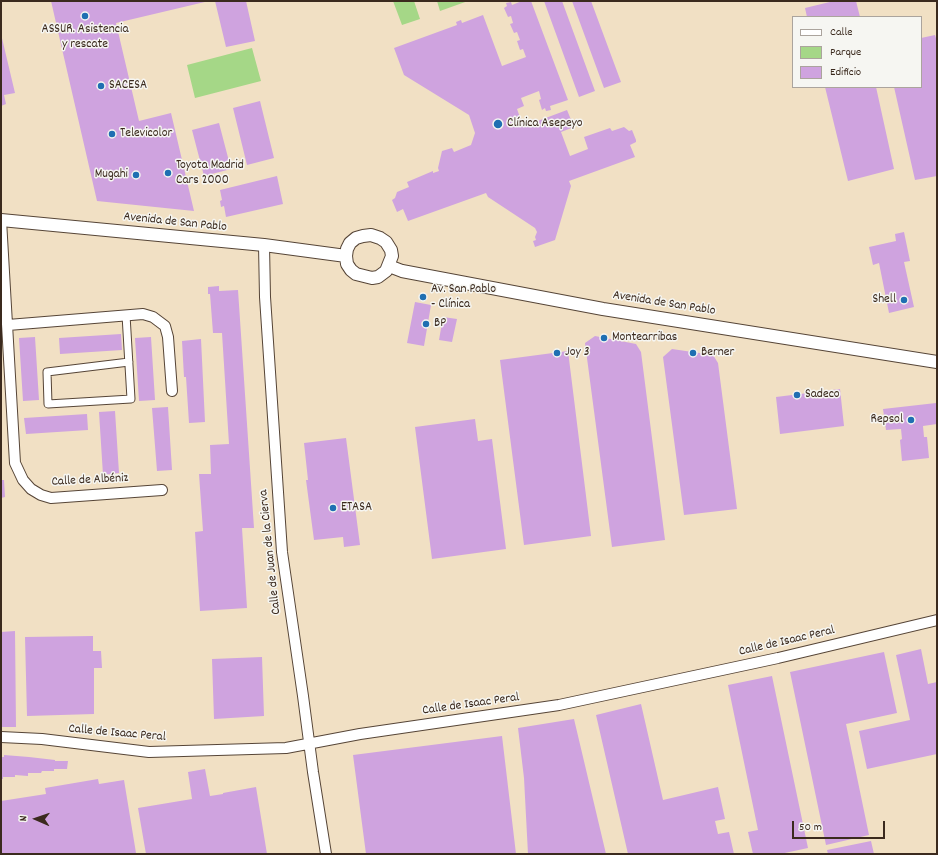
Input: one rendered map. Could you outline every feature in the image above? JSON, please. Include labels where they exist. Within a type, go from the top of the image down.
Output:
[{"type":"street","name":"Avenida de San Pablo","points":[[1,220],[264,245],[346,256]]},
{"type":"street","name":"Calle de Albéniz","points":[[1,220],[15,462],[22,480],[31,489],[41,495],[51,498],[162,490]]},
{"type":"street","points":[[371,235],[386,242],[391,250],[392,256],[389,266],[383,275],[372,278],[356,274],[351,270],[347,264],[346,256],[350,243],[356,238],[371,235]]},
{"type":"street","name":"Calle de Juan de la Cierva","points":[[264,245],[264,297],[282,552],[326,854]]},
{"type":"street","name":"Avenida de San Pablo","points":[[389,266],[402,271],[604,309],[937,362]]},
{"type":"street","points":[[8,325],[142,314],[153,317],[165,326],[168,337],[172,391]]},
{"type":"street","points":[[126,316],[129,362],[131,400],[48,404],[47,372],[129,362]]},
{"type":"street","name":"Calle de Isaac Peral","points":[[1,737],[42,739],[149,752],[286,748],[360,734],[558,705],[778,658],[937,620]]},
{"type":"green space","points":[[393,1],[414,1],[420,19],[402,25]]},
{"type":"green space","points":[[437,1],[468,1],[440,11]]},
{"type":"green space","points":[[252,48],[261,81],[195,98],[187,65]]},
{"type":"building","points":[[51,1],[209,1],[116,23],[139,121],[171,113],[194,211],[97,201]]},
{"type":"building","points":[[215,1],[246,1],[255,41],[226,47]]},
{"type":"building","name":"Clínica Asepeyo","points":[[522,1],[531,1],[568,100],[550,106],[551,110],[546,111],[545,108],[542,110],[539,100],[541,99],[539,91],[521,98],[524,106],[517,109],[522,123],[527,125],[567,110],[574,127],[561,132],[570,156],[588,149],[584,137],[610,128],[612,131],[624,127],[629,131],[632,130],[636,140],[636,142],[630,145],[635,157],[569,181],[571,186],[555,240],[535,247],[533,241],[536,240],[535,237],[537,232],[535,228],[488,197],[486,193],[408,221],[403,209],[397,212],[392,200],[395,198],[397,192],[409,187],[407,182],[433,171],[433,173],[439,171],[438,168],[442,151],[452,148],[454,152],[471,145],[475,133],[469,115],[404,75],[394,48],[457,25],[456,22],[461,20],[462,23],[483,15],[502,66],[526,57],[523,49],[520,50],[517,41],[520,40],[517,32],[514,33],[510,24],[513,23],[511,16],[508,17],[504,8],[507,6],[506,3],[511,2],[512,5]]},
{"type":"building","points":[[544,1],[562,1],[595,91],[579,97]]},
{"type":"building","points":[[572,1],[591,1],[621,82],[604,88]]},
{"type":"building","points":[[834,1],[856,1],[860,16],[807,16],[805,8]]},
{"type":"building","points":[[1,34],[15,93],[4,95],[6,104],[1,106]]},
{"type":"building","points":[[935,35],[937,42],[937,176],[915,180],[894,88],[922,88],[922,38]]},
{"type":"building","points":[[825,88],[876,88],[894,169],[848,181]]},
{"type":"building","points":[[260,101],[274,158],[247,165],[233,108]]},
{"type":"building","points":[[219,123],[231,169],[204,176],[192,130]]},
{"type":"building","points":[[277,176],[283,204],[226,217],[224,206],[221,207],[220,201],[222,200],[220,190]]},
{"type":"building","points":[[904,232],[910,261],[904,262],[914,307],[889,313],[879,263],[873,265],[869,247],[896,241],[895,234]]},
{"type":"building","points":[[219,286],[219,291],[238,290],[254,528],[242,528],[247,608],[200,611],[195,532],[203,531],[199,474],[211,474],[210,445],[229,444],[222,333],[213,333],[210,294],[208,294],[208,287]]},
{"type":"building","points":[[415,302],[431,305],[424,346],[407,343]]},
{"type":"building","points":[[443,317],[457,319],[452,342],[439,340]]},
{"type":"building","points":[[121,334],[122,350],[60,354],[59,338]]},
{"type":"building","points":[[595,336],[636,344],[641,352],[665,540],[612,547],[585,343]]},
{"type":"building","points":[[35,337],[39,400],[23,401],[19,338]]},
{"type":"building","points":[[151,337],[155,400],[139,401],[135,338]]},
{"type":"building","points":[[201,339],[205,422],[189,423],[182,341]]},
{"type":"building","points":[[672,349],[713,355],[718,363],[737,509],[684,515],[663,357]]},
{"type":"building","points":[[568,351],[591,536],[524,545],[500,360]]},
{"type":"building","points":[[840,389],[844,426],[780,434],[776,397]]},
{"type":"building","points":[[936,403],[937,424],[923,426],[924,437],[927,437],[929,458],[902,461],[900,440],[902,439],[901,429],[886,430],[883,409]]},
{"type":"building","points":[[168,407],[172,470],[157,471],[152,408]]},
{"type":"building","points":[[115,411],[119,473],[103,475],[99,412]]},
{"type":"building","points":[[87,414],[88,430],[26,434],[24,418]]},
{"type":"building","points":[[475,419],[478,441],[492,439],[506,549],[432,559],[415,427]]},
{"type":"building","name":"ETASA","points":[[346,438],[360,545],[344,547],[343,537],[314,540],[306,480],[308,480],[304,443]]},
{"type":"building","points":[[1,480],[4,480],[5,497],[1,498]]},
{"type":"building","points":[[15,631],[16,727],[1,727],[1,632]]},
{"type":"building","points":[[93,636],[93,651],[101,651],[102,668],[94,668],[94,714],[27,716],[25,637]]},
{"type":"building","points":[[921,649],[928,684],[937,682],[937,754],[867,769],[859,731],[910,720],[896,655]]},
{"type":"building","points":[[884,652],[897,713],[846,724],[869,835],[826,845],[790,672]]},
{"type":"building","points":[[262,657],[264,716],[214,719],[212,659]]},
{"type":"building","points":[[772,676],[808,848],[780,854],[753,854],[748,832],[758,830],[728,685]]},
{"type":"building","points":[[641,704],[663,800],[718,787],[725,819],[715,821],[718,834],[729,832],[734,854],[628,854],[596,715]]},
{"type":"building","points":[[574,719],[606,854],[528,854],[524,778],[518,728]]},
{"type":"building","points":[[502,736],[516,854],[366,854],[353,755]]},
{"type":"building","points":[[4,755],[55,761],[68,761],[67,769],[54,769],[54,771],[42,771],[41,773],[28,773],[28,776],[15,775],[15,777],[3,777],[3,779],[1,779],[1,757],[4,757]]},
{"type":"building","points":[[205,769],[210,796],[256,787],[267,854],[146,854],[138,808],[192,799],[188,772]]},
{"type":"building","points":[[98,779],[99,784],[124,780],[136,853],[1,854],[1,801],[46,794],[45,788]]},
{"type":"building","points":[[871,841],[874,854],[828,854],[827,850]]},
{"type":"place","name":"ASSUR. Asistencia y rescate","points":[[85,16]]},
{"type":"place","name":"SACESA","points":[[101,86]]},
{"type":"place","name":"Clínica Asepeyo","points":[[498,124]]},
{"type":"place","name":"Televicolor","points":[[112,134]]},
{"type":"place","name":"Toyota Madrid Cars 2000","points":[[168,173]]},
{"type":"place","name":"Mugahi","points":[[136,175]]},
{"type":"place","name":"Av. San Pablo - Clínica","points":[[423,297]]},
{"type":"place","name":"Shell","points":[[904,300]]},
{"type":"place","name":"BP","points":[[426,324]]},
{"type":"place","name":"Montearribas","points":[[604,338]]},
{"type":"place","name":"Joy 3","points":[[557,353]]},
{"type":"place","name":"Berner","points":[[693,353]]},
{"type":"place","name":"Sadeco","points":[[797,395]]},
{"type":"place","name":"Repsol","points":[[911,420]]},
{"type":"place","name":"ETASA","points":[[333,508]]}]
